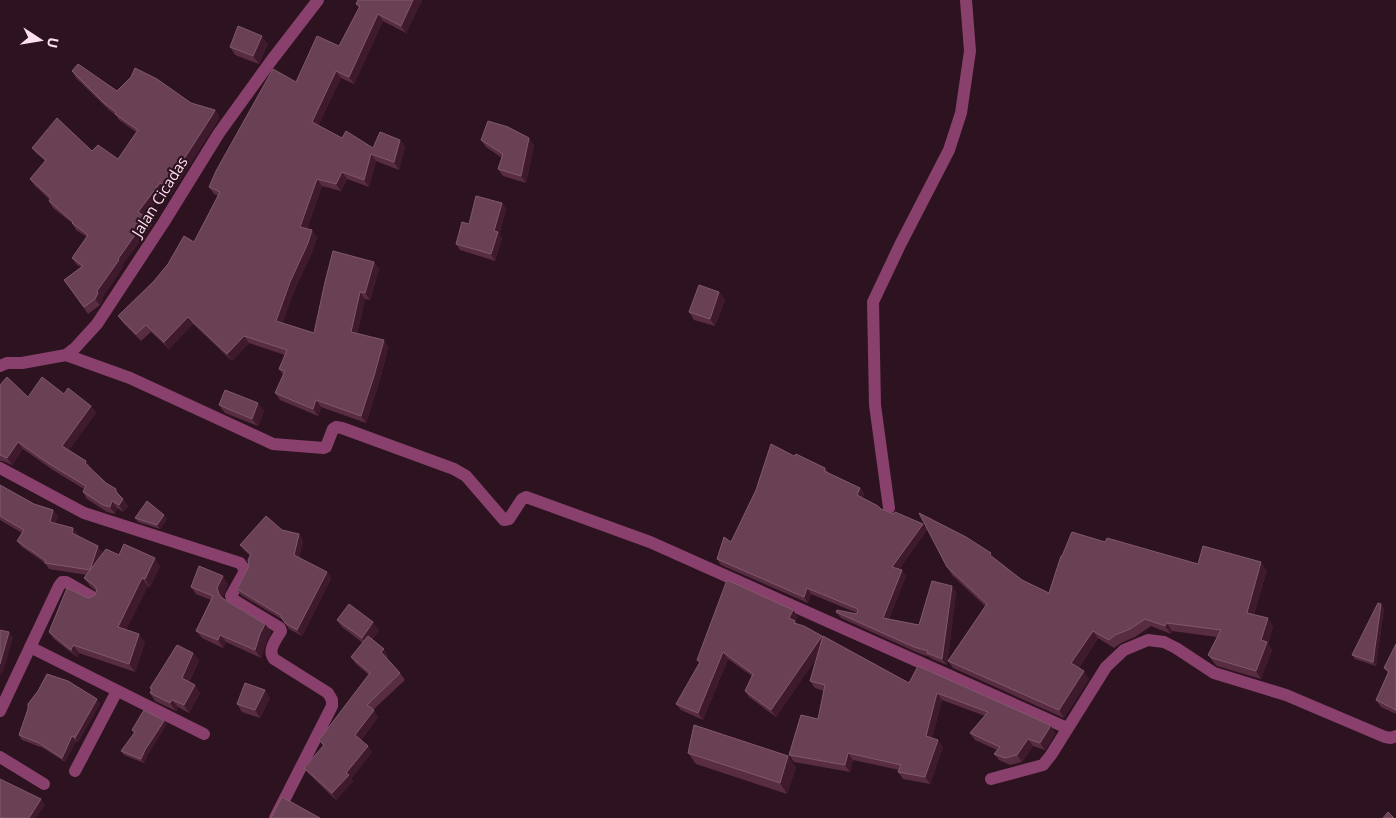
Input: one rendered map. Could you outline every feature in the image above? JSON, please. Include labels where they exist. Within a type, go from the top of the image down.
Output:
[{"type":"street","name":"Jalan Cicadas","points":[[66,355],[76,348],[97,324],[164,222],[219,133],[318,0]]},
{"type":"street","points":[[889,508],[875,405],[873,302],[949,150],[961,113],[970,51],[966,0]]},
{"type":"street","points":[[0,366],[7,363],[22,363],[66,355],[130,378],[273,444],[324,448],[333,429],[336,427],[342,428],[454,469],[466,476],[504,520],[509,519],[522,499],[526,497],[650,542],[1067,728]]},
{"type":"street","points":[[0,468],[84,513],[240,563],[244,571],[231,596],[232,599],[280,628],[281,631],[271,650],[274,659],[328,693],[332,700],[332,706],[275,818]]},
{"type":"street","points":[[0,711],[62,582],[66,582],[94,598]]},
{"type":"street","points":[[991,779],[1043,765],[1106,668],[1124,650],[1148,640],[1164,642],[1176,648],[1214,674],[1286,695],[1385,737],[1391,738],[1396,736]]},
{"type":"street","points":[[30,647],[204,734]]},
{"type":"street","points":[[75,772],[117,691]]},
{"type":"street","points":[[0,757],[44,784]]},
{"type":"building","points":[[358,0],[413,0],[401,26],[378,14],[349,77],[336,71],[312,122],[342,138],[346,131],[373,148],[380,132],[400,140],[394,162],[371,154],[364,180],[342,172],[336,184],[317,179],[300,227],[312,230],[276,321],[314,333],[333,251],[374,262],[365,293],[360,292],[351,332],[384,340],[361,416],[316,400],[313,409],[275,393],[285,371],[279,369],[287,350],[244,336],[227,354],[188,317],[164,342],[146,325],[136,334],[118,316],[154,281],[168,264],[184,236],[194,242],[220,192],[209,187],[216,171],[273,69],[296,82],[317,36],[339,46],[360,6],[356,4]]},
{"type":"building","points":[[238,26],[262,36],[253,56],[230,47]]},
{"type":"building","points":[[78,64],[117,91],[131,77],[135,68],[157,79],[191,103],[215,110],[166,187],[160,183],[138,212],[147,218],[97,291],[95,299],[84,307],[64,280],[83,266],[72,258],[88,235],[49,201],[51,198],[30,179],[46,160],[32,148],[57,118],[92,151],[98,145],[118,159],[138,130],[115,114],[116,112],[105,104],[72,71]]},
{"type":"building","points":[[488,121],[508,127],[529,138],[521,176],[498,169],[503,154],[481,140]]},
{"type":"building","points":[[476,196],[502,203],[494,231],[498,232],[491,254],[456,244],[462,222],[469,224]]},
{"type":"building","points":[[699,285],[719,292],[710,319],[689,312]]},
{"type":"building","points":[[7,377],[28,397],[42,377],[64,394],[68,388],[91,406],[62,446],[86,461],[85,463],[106,483],[116,489],[115,491],[123,499],[119,505],[112,501],[110,507],[103,505],[83,492],[86,486],[18,442],[7,458],[0,455],[0,385]]},
{"type":"building","points":[[225,390],[258,403],[252,419],[219,405]]},
{"type":"building","points":[[771,444],[794,456],[796,454],[825,468],[824,471],[860,488],[857,495],[881,509],[894,514],[895,512],[923,524],[892,567],[902,570],[883,618],[919,625],[932,581],[952,586],[942,659],[927,653],[928,651],[914,647],[836,612],[837,610],[857,614],[858,609],[807,588],[804,597],[717,559],[724,537],[731,542],[756,490]]},
{"type":"building","points":[[0,485],[34,504],[53,510],[50,522],[73,528],[72,533],[98,546],[90,570],[45,563],[45,560],[17,541],[24,530],[0,516]]},
{"type":"building","points":[[147,501],[164,515],[157,525],[135,518]]},
{"type":"building","points":[[919,513],[966,537],[991,553],[990,555],[1022,580],[1049,593],[1061,556],[1072,532],[1105,542],[1107,538],[1198,564],[1203,546],[1261,562],[1247,613],[1268,618],[1261,640],[1267,642],[1256,671],[1212,658],[1208,655],[1221,630],[1167,623],[1165,626],[1145,619],[1109,640],[1093,631],[1071,663],[1084,671],[1059,710],[948,661],[987,604],[947,567]]},
{"type":"building","points":[[266,516],[282,530],[299,534],[294,555],[327,572],[297,630],[285,623],[280,615],[237,589],[248,568],[248,560],[251,554],[240,545]]},
{"type":"building","points":[[124,544],[155,558],[145,579],[142,578],[118,627],[139,634],[129,664],[73,645],[71,650],[49,632],[67,588],[88,598],[95,595],[97,590],[95,586],[84,578],[106,549],[119,555]]},
{"type":"building","points":[[199,566],[223,576],[217,588],[222,598],[265,624],[255,650],[220,635],[218,640],[196,631],[213,596],[191,587]]},
{"type":"building","points":[[727,580],[793,610],[789,618],[795,621],[794,623],[822,636],[771,710],[745,691],[753,674],[723,652],[698,713],[676,704],[700,662],[697,660]]},
{"type":"building","points":[[1378,603],[1381,604],[1373,662],[1352,655]]},
{"type":"building","points":[[349,604],[373,622],[362,638],[337,620]]},
{"type":"building","points":[[0,630],[9,632],[0,664]]},
{"type":"building","points":[[368,636],[384,649],[381,652],[400,673],[367,705],[374,710],[355,735],[368,746],[346,773],[349,775],[332,793],[304,768],[324,745],[319,740],[370,673],[351,657]]},
{"type":"building","points":[[823,636],[909,683],[918,666],[1050,725],[1050,727],[1040,743],[1028,739],[1017,755],[1005,758],[994,754],[1000,747],[970,733],[988,712],[937,693],[926,736],[938,740],[925,777],[898,772],[901,765],[848,753],[845,765],[789,755],[801,715],[818,719],[825,685],[810,681]]},
{"type":"building","points":[[1396,644],[1396,710],[1376,700],[1389,671],[1384,668]]},
{"type":"building","points":[[177,645],[193,653],[182,678],[195,685],[184,705],[172,700],[170,703],[150,693],[152,689],[150,688]]},
{"type":"building","points":[[47,674],[68,681],[97,699],[75,738],[72,736],[62,758],[39,743],[19,735],[28,704]]},
{"type":"building","points":[[245,683],[265,690],[255,710],[237,704]]},
{"type":"building","points":[[144,710],[164,721],[141,759],[121,751],[135,732],[132,730]]},
{"type":"building","points":[[694,725],[788,756],[780,783],[688,753]]},
{"type":"building","points":[[0,779],[41,799],[29,818],[0,818]]},
{"type":"building","points":[[282,797],[320,818],[271,818]]},
{"type":"building","points":[[1388,812],[1394,818],[1383,818]]}]
